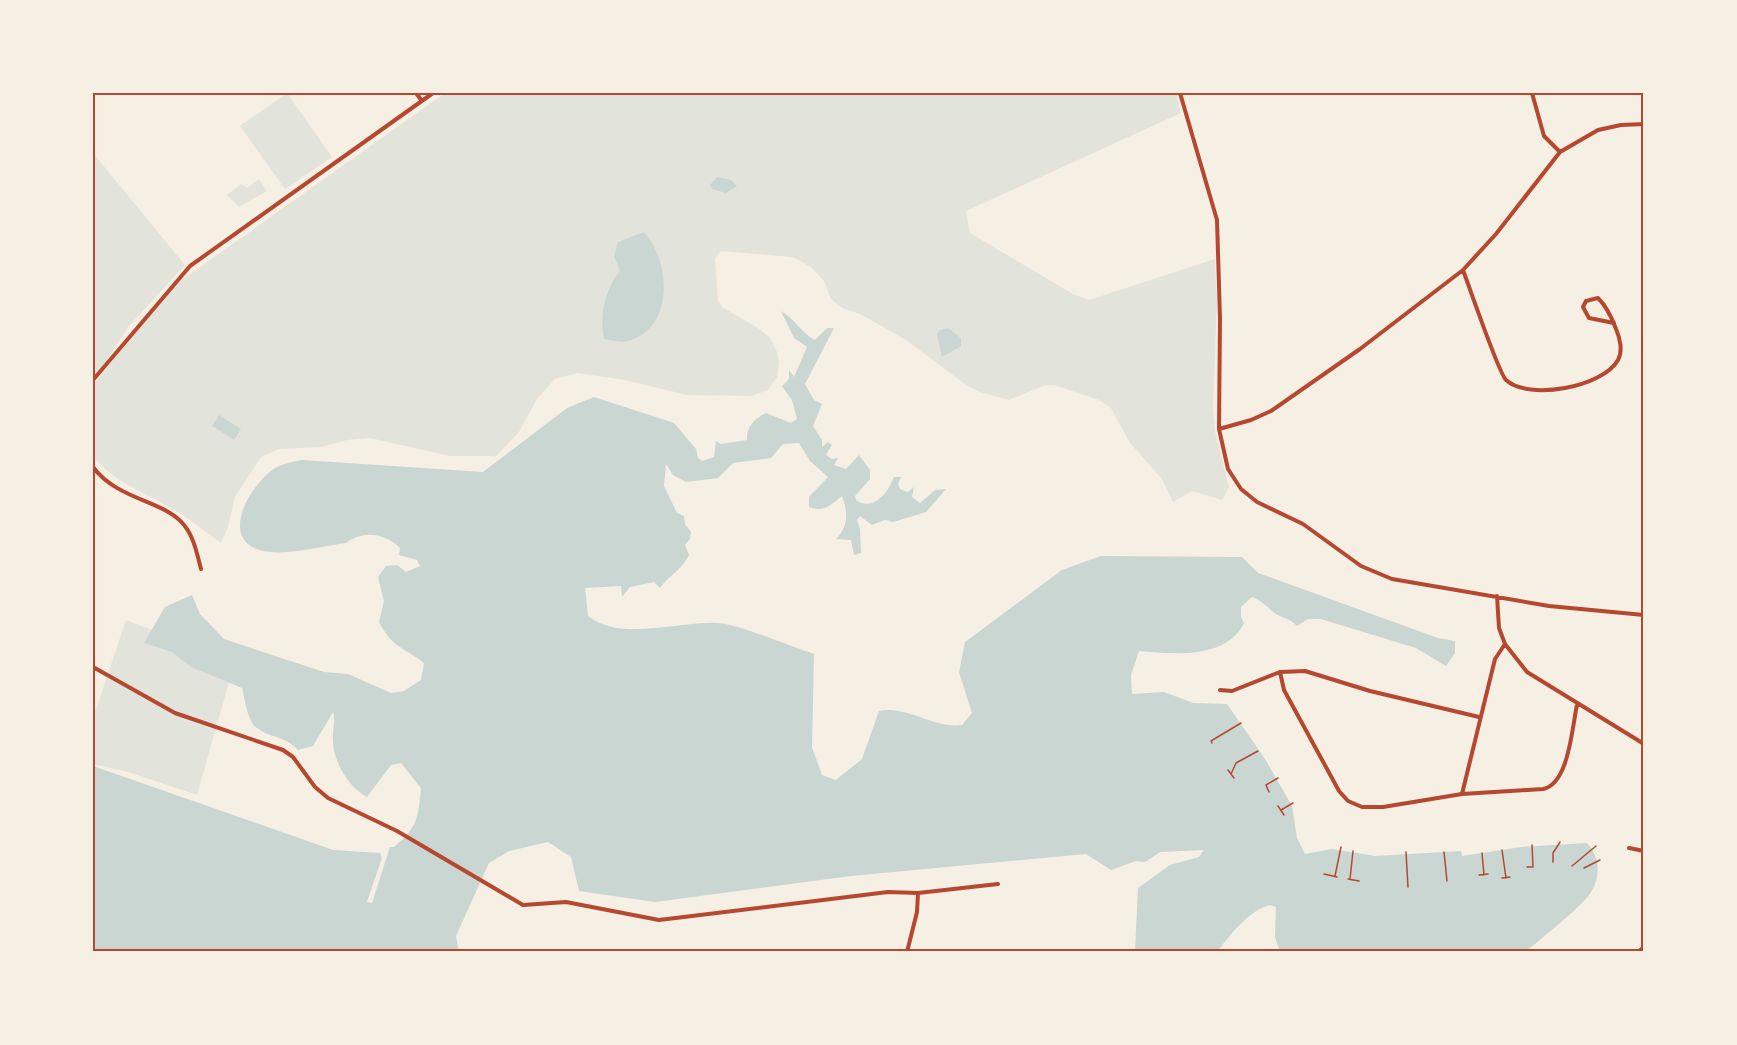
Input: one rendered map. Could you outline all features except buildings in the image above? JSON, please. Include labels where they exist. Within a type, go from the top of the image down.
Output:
[{"type":"street","points":[[416,93],[422,101]]},
{"type":"street","points":[[93,380],[190,266],[434,93]]},
{"type":"street","points":[[1180,93],[1217,220],[1219,429],[1228,469],[1236,483],[1248,496],[1303,524],[1361,566],[1380,575],[1407,582],[1549,606],[1644,615]]},
{"type":"street","points":[[1532,93],[1544,136],[1560,152]]},
{"type":"street","points":[[1219,429],[1251,420],[1289,399],[1463,270],[1496,234],[1560,152],[1598,130],[1621,124],[1644,124]]},
{"type":"street","points":[[1463,270],[1494,349],[1499,370],[1512,384],[1525,390],[1574,386],[1609,370],[1619,359],[1621,346],[1614,323],[1598,298],[1586,301],[1583,307],[1589,318],[1614,323]]},
{"type":"street","points":[[93,467],[115,488],[183,522],[191,534],[201,569]]},
{"type":"street","points":[[1497,596],[1499,628],[1505,645],[1527,672],[1577,705],[1644,744]]},
{"type":"street","points":[[1462,794],[1495,659],[1505,645]]},
{"type":"street","points":[[93,667],[175,713],[278,748],[293,757],[324,796],[397,831],[523,905],[566,902],[659,920],[888,892],[918,893],[998,884]]},
{"type":"street","points":[[1220,690],[1232,691],[1280,672],[1305,670],[1370,691],[1479,717]]},
{"type":"street","points":[[1280,672],[1284,690],[1339,791],[1348,801],[1362,807],[1383,807],[1462,794],[1543,789],[1556,783],[1563,771],[1577,705]]},
{"type":"street","points":[[1629,848],[1644,851]]},
{"type":"street","points":[[907,952],[917,912],[918,893]]},
{"type":"street","points":[[1638,952],[1644,947]]},
{"type":"path","points":[[1212,743],[1211,741],[1241,723]]},
{"type":"path","points":[[1231,774],[1236,763],[1258,751]]},
{"type":"path","points":[[1228,770],[1234,778]]},
{"type":"path","points":[[1269,792],[1266,785],[1278,778]]},
{"type":"path","points":[[1281,810],[1293,803]]},
{"type":"path","points":[[1278,806],[1284,815]]},
{"type":"path","points":[[1553,862],[1553,853],[1560,842]]},
{"type":"path","points":[[1527,867],[1533,867],[1532,845]]},
{"type":"path","points":[[1572,866],[1596,846]]},
{"type":"path","points":[[1324,874],[1336,876],[1341,848]]},
{"type":"path","points":[[1502,850],[1506,878]]},
{"type":"path","points":[[1353,851],[1349,879],[1359,881]]},
{"type":"path","points":[[1406,852],[1408,887]]},
{"type":"path","points":[[1444,852],[1447,881]]},
{"type":"path","points":[[1479,875],[1486,875],[1482,853]]},
{"type":"path","points":[[1584,868],[1600,860]]},
{"type":"path","points":[[1502,879],[1510,876]]},
{"type":"shaded area","points":[[287,93],[332,157],[285,189],[240,126]]},
{"type":"shaded area","points":[[445,93],[1176,93],[1181,113],[966,211],[970,233],[1073,294],[1089,300],[1215,259],[1217,302],[1213,409],[1215,431],[1229,487],[1222,500],[1192,491],[1173,502],[1162,479],[1130,443],[1111,408],[1099,400],[1054,385],[1043,386],[1009,400],[980,392],[966,385],[906,340],[860,314],[842,308],[831,299],[824,281],[811,267],[793,257],[721,251],[715,258],[718,301],[722,307],[758,328],[770,338],[777,352],[779,362],[777,377],[768,390],[751,396],[687,395],[625,380],[577,373],[555,379],[537,399],[519,432],[496,456],[450,456],[370,438],[347,440],[321,447],[279,449],[261,457],[235,497],[228,527],[221,543],[185,516],[124,482],[103,467],[93,457],[93,385],[175,285]]},
{"type":"shaded area","points":[[93,153],[185,265],[129,326],[93,381]]},
{"type":"shaded area","points":[[717,177],[731,180],[737,186],[726,193],[712,189],[710,185]]},
{"type":"shaded area","points":[[259,179],[267,191],[239,207],[227,195],[241,184],[247,188]]},
{"type":"shaded area","points":[[644,232],[653,245],[663,277],[664,293],[661,309],[654,323],[643,334],[624,342],[604,339],[602,321],[607,294],[620,271],[614,256],[618,242]]},
{"type":"shaded area","points":[[781,311],[815,340],[827,328],[834,328],[805,384],[814,400],[822,404],[813,426],[822,440],[822,447],[828,442],[832,445],[826,455],[832,459],[838,458],[834,465],[846,469],[859,455],[870,470],[870,479],[855,496],[856,500],[868,504],[879,499],[888,489],[894,477],[901,477],[898,484],[900,489],[908,492],[914,487],[912,497],[920,503],[935,490],[946,489],[926,512],[893,522],[885,520],[872,525],[860,516],[857,520],[860,529],[861,553],[854,555],[851,540],[836,539],[846,519],[842,496],[824,508],[809,507],[809,497],[828,477],[810,461],[799,443],[783,444],[771,458],[733,463],[718,478],[686,482],[673,475],[666,464],[664,486],[677,513],[684,516],[685,524],[691,532],[690,539],[685,545],[689,555],[660,588],[654,582],[630,587],[622,597],[621,586],[585,588],[588,616],[601,624],[633,629],[703,623],[727,624],[814,654],[812,747],[822,775],[836,780],[862,759],[879,711],[900,711],[941,724],[962,725],[972,713],[959,672],[965,642],[1062,570],[1101,556],[1242,557],[1258,573],[1438,638],[1455,641],[1455,653],[1446,666],[1416,648],[1321,619],[1308,619],[1297,626],[1252,597],[1241,607],[1241,617],[1244,623],[1236,635],[1225,643],[1197,652],[1139,651],[1131,675],[1132,694],[1164,692],[1193,703],[1227,704],[1265,759],[1292,806],[1297,838],[1305,854],[1332,849],[1375,856],[1461,851],[1462,856],[1521,847],[1587,843],[1595,854],[1598,873],[1594,886],[1586,899],[1526,952],[1280,952],[1275,937],[1276,907],[1270,905],[1247,918],[1217,952],[1135,952],[1138,888],[1170,865],[1199,857],[1204,850],[1160,852],[1145,862],[1136,861],[1111,870],[1086,854],[851,876],[655,902],[579,891],[571,857],[548,842],[509,851],[489,863],[456,936],[459,952],[93,952],[93,766],[333,850],[380,853],[382,858],[367,902],[372,903],[390,847],[394,847],[408,834],[415,821],[421,788],[401,763],[391,765],[367,797],[348,781],[339,765],[334,749],[333,712],[313,746],[298,750],[288,742],[254,725],[242,688],[191,667],[172,652],[144,643],[165,607],[192,595],[200,614],[224,639],[324,672],[348,674],[391,693],[404,691],[421,680],[424,663],[394,642],[379,622],[384,601],[378,577],[386,566],[397,565],[406,572],[420,566],[417,560],[399,555],[400,548],[394,543],[374,535],[360,536],[346,543],[293,551],[263,551],[250,545],[242,536],[240,525],[242,513],[254,489],[262,479],[278,467],[302,460],[483,472],[567,408],[594,397],[674,423],[696,449],[698,458],[702,461],[714,457],[716,441],[721,444],[747,440],[752,424],[766,413],[791,423],[797,419],[792,400],[782,386],[789,379],[789,370],[794,377],[807,347],[794,338]]},
{"type":"shaded area","points":[[948,328],[961,338],[961,346],[942,357],[937,334],[940,330]]},
{"type":"shaded area","points":[[219,415],[241,429],[234,440],[212,426]]},
{"type":"shaded area","points":[[126,620],[235,661],[197,795],[128,772],[93,764],[93,718]]}]
